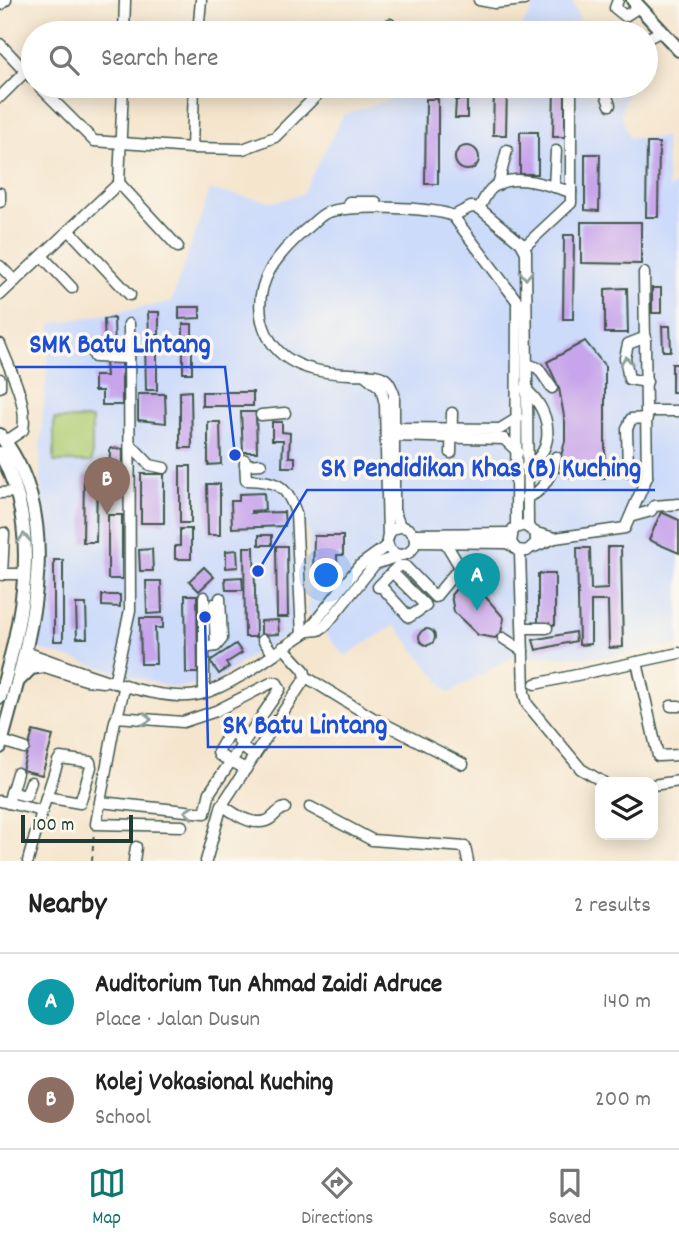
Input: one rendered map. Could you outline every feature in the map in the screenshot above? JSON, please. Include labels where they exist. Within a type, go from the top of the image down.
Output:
[{"type":"main road","points":[[636,3],[653,21]]},
{"type":"main road","points":[[658,27],[679,50]]},
{"type":"main road","points":[[1,744],[5,687],[25,574],[25,540],[16,492],[2,443]]},
{"type":"main road","points":[[2,443],[23,475],[36,525],[36,594],[22,655],[5,687]]},
{"type":"main road","points":[[19,617],[22,655]]},
{"type":"main road","points":[[5,687],[31,668],[44,666]]},
{"type":"street","points":[[0,5],[6,0]]},
{"type":"street","points":[[124,21],[125,0]]},
{"type":"street","points":[[199,21],[201,0]]},
{"type":"street","points":[[479,0],[512,3],[524,0]]},
{"type":"street","points":[[618,0],[615,8],[625,16],[636,3]]},
{"type":"street","points":[[658,34],[663,32]]},
{"type":"street","points":[[0,44],[21,66]]},
{"type":"street","points":[[0,97],[21,82]]},
{"type":"street","points":[[50,98],[89,139],[192,148],[243,149],[275,137],[314,98]]},
{"type":"street","points":[[122,98],[119,183],[178,247]]},
{"type":"street","points":[[192,148],[194,98]]},
{"type":"street","points":[[524,247],[569,208],[571,98]]},
{"type":"street","points":[[607,98],[610,105]]},
{"type":"street","points":[[498,185],[507,150]]},
{"type":"street","points":[[554,187],[556,151]]},
{"type":"street","points":[[480,208],[491,189],[498,185],[525,181],[571,192]]},
{"type":"street","points":[[0,295],[119,183]]},
{"type":"street","points":[[0,193],[0,202]]},
{"type":"street","points":[[349,202],[376,202]]},
{"type":"street","points":[[453,216],[471,207],[480,208],[524,247],[526,252],[527,364],[518,418],[514,530],[524,549],[524,693],[530,708],[581,769],[595,777]]},
{"type":"street","points":[[526,318],[517,301],[453,216],[437,210],[334,211],[324,214],[292,242],[270,267],[261,294],[260,312],[263,324],[281,355],[320,373],[383,377],[390,384],[394,394],[394,510],[400,527],[414,538],[445,542],[506,543],[524,549],[555,538],[622,529],[629,525],[633,516],[647,477],[644,273]]},
{"type":"street","points":[[69,230],[130,295]]},
{"type":"street","points":[[42,256],[72,288]]},
{"type":"street","points":[[0,266],[15,281]]},
{"type":"street","points":[[517,301],[527,525],[536,533],[555,538]]},
{"type":"street","points":[[114,682],[130,610],[129,324]]},
{"type":"street","points":[[646,337],[628,344],[625,358],[629,379],[647,382]]},
{"type":"street","points":[[0,344],[22,401],[25,419],[23,430],[2,443]]},
{"type":"street","points":[[90,346],[95,357],[129,358]]},
{"type":"street","points":[[527,364],[538,368],[552,388]]},
{"type":"street","points":[[362,375],[381,388],[385,404],[388,541],[393,552],[401,555]]},
{"type":"street","points":[[0,379],[0,387]]},
{"type":"street","points":[[523,389],[542,408],[548,431],[547,443],[541,456],[526,467]]},
{"type":"street","points":[[647,477],[628,471],[627,429],[631,419],[679,411]]},
{"type":"street","points":[[261,415],[285,413]]},
{"type":"street","points":[[452,413],[452,453]]},
{"type":"street","points":[[393,432],[452,433],[504,429],[518,418]]},
{"type":"street","points":[[452,433],[504,439],[518,452]]},
{"type":"street","points":[[130,444],[150,465],[163,468]]},
{"type":"street","points":[[526,497],[533,496],[542,486],[556,457]]},
{"type":"street","points":[[261,464],[245,462],[246,480],[270,481],[279,485],[292,501],[296,513],[305,633]]},
{"type":"street","points":[[0,493],[16,492]]},
{"type":"street","points":[[633,516],[651,511],[654,506],[679,505]]},
{"type":"street","points":[[414,538],[514,530],[527,525]]},
{"type":"street","points":[[22,655],[44,666],[170,697],[204,693],[305,633],[359,566],[388,541],[391,531],[400,527]]},
{"type":"street","points":[[4,533],[1,574],[25,574]]},
{"type":"street","points":[[524,549],[536,533]]},
{"type":"street","points":[[305,633],[319,630],[326,625],[375,564],[410,551],[414,538]]},
{"type":"street","points":[[435,597],[405,566],[398,566],[379,586],[409,617],[426,606],[435,597],[460,567],[445,542]]},
{"type":"street","points":[[392,572],[426,606]]},
{"type":"street","points":[[204,597],[204,693]]},
{"type":"street","points":[[204,648],[216,646],[217,601]]},
{"type":"street","points":[[523,628],[547,628]]},
{"type":"street","points":[[503,638],[523,654]]},
{"type":"street","points":[[263,640],[273,653]]},
{"type":"street","points":[[283,647],[304,670],[306,677],[373,718],[463,764]]},
{"type":"street","points":[[536,684],[679,653]]},
{"type":"street","points":[[22,655],[87,676]]},
{"type":"street","points":[[637,662],[658,756],[679,755]]},
{"type":"street","points":[[206,861],[222,805],[306,677]]},
{"type":"street","points":[[100,802],[205,813],[210,792],[280,689],[277,683],[273,682],[216,711],[183,722],[117,717]]},
{"type":"street","points":[[125,685],[96,824],[182,826]]},
{"type":"street","points":[[246,769],[218,752],[229,733],[236,735],[242,747],[254,756]]},
{"type":"street","points":[[1,744],[24,747]]},
{"type":"street","points":[[28,861],[46,797],[60,758],[90,762],[81,802],[46,797]]},
{"type":"street","points":[[16,773],[11,792],[4,802],[42,810]]},
{"type":"street","points":[[658,784],[679,781]]},
{"type":"street","points":[[11,792],[26,796],[31,782]]},
{"type":"street","points":[[222,805],[258,822],[266,821],[285,808]]},
{"type":"street","points":[[310,807],[372,840],[465,847],[468,861]]},
{"type":"street","points":[[134,861],[136,847]]},
{"type":"path","points":[[92,861],[96,824]]},
{"type":"shaded area","points":[[538,0],[572,0],[580,21],[525,21]]},
{"type":"shaded area","points":[[395,98],[625,98],[621,114],[629,138],[665,137],[668,188],[679,185],[679,644],[608,657],[514,656],[449,693],[395,625],[345,656],[308,615],[309,529],[294,530],[295,631],[249,657],[213,683],[173,688],[31,647],[45,588],[40,449],[51,324],[171,302],[210,190],[274,202],[302,194],[343,115]]},
{"type":"green space","points":[[54,419],[92,419],[92,462],[54,462]]},
{"type":"building","points":[[494,98],[507,98],[506,135],[493,135]]},
{"type":"building","points":[[554,98],[565,98],[565,137],[553,137]]},
{"type":"building","points":[[426,99],[438,99],[438,184],[425,184]]},
{"type":"building","points":[[456,100],[467,100],[467,118],[455,118]]},
{"type":"building","points":[[520,132],[538,132],[538,174],[520,174]]},
{"type":"building","points":[[647,143],[659,143],[658,217],[646,217]]},
{"type":"building","points":[[467,146],[478,153],[479,158],[472,169],[467,170],[456,163],[455,158],[462,147]]},
{"type":"building","points":[[585,154],[600,154],[599,211],[585,210]]},
{"type":"building","points":[[581,222],[641,222],[641,264],[581,263]]},
{"type":"building","points":[[564,235],[574,235],[573,319],[563,319]]},
{"type":"building","points":[[627,288],[628,333],[605,333],[605,289]]},
{"type":"building","points":[[652,288],[661,288],[661,313],[652,313]]},
{"type":"building","points":[[179,307],[200,307],[200,318],[179,319]]},
{"type":"building","points":[[148,312],[159,312],[159,335],[149,335]]},
{"type":"building","points":[[114,318],[115,352],[105,353],[104,319]]},
{"type":"building","points":[[183,324],[192,324],[192,373],[183,373]]},
{"type":"building","points":[[662,326],[670,326],[671,351],[663,351]]},
{"type":"building","points":[[585,341],[605,366],[605,478],[568,477],[557,471],[565,441],[565,422],[559,388],[547,362]]},
{"type":"building","points":[[145,342],[157,342],[157,390],[146,390]]},
{"type":"building","points":[[105,362],[122,362],[122,405],[102,405],[102,391],[94,391],[94,376],[106,376]]},
{"type":"building","points":[[672,364],[679,364],[679,392],[672,392]]},
{"type":"building","points":[[191,391],[192,448],[180,448],[180,392]]},
{"type":"building","points":[[202,392],[253,392],[253,406],[202,406]]},
{"type":"building","points":[[138,394],[165,394],[166,423],[138,420]]},
{"type":"building","points":[[241,412],[256,412],[257,452],[243,452]]},
{"type":"building","points":[[208,422],[220,422],[221,464],[208,465]]},
{"type":"building","points":[[272,422],[282,422],[282,432],[290,433],[289,457],[295,457],[295,467],[282,467],[283,440],[272,440]]},
{"type":"building","points":[[110,448],[123,449],[122,497],[109,497]]},
{"type":"building","points":[[180,466],[191,466],[191,523],[180,523]]},
{"type":"building","points":[[141,474],[164,474],[164,523],[141,523]]},
{"type":"building","points":[[84,475],[97,475],[96,542],[83,542]]},
{"type":"building","points":[[207,484],[220,484],[220,535],[208,535]]},
{"type":"building","points":[[264,493],[265,510],[251,513],[284,512],[285,526],[232,528],[231,501],[239,501],[239,494]]},
{"type":"building","points":[[661,512],[679,520],[679,553],[649,540]]},
{"type":"building","points":[[108,515],[122,515],[122,579],[108,579]]},
{"type":"building","points":[[180,529],[191,529],[191,559],[175,559],[175,546],[180,546]]},
{"type":"building","points":[[259,535],[272,535],[272,545],[259,545]]},
{"type":"building","points":[[314,536],[343,536],[343,555],[337,555],[337,576],[313,575]]},
{"type":"building","points":[[276,546],[287,546],[288,617],[277,617]]},
{"type":"building","points":[[244,547],[254,547],[256,637],[245,637]]},
{"type":"building","points":[[608,547],[621,547],[623,647],[609,648],[608,601],[591,601],[591,644],[579,645],[577,548],[590,548],[591,590],[608,589]]},
{"type":"building","points":[[152,549],[153,571],[140,571],[139,550]]},
{"type":"building","points":[[237,550],[238,567],[226,568],[226,551]]},
{"type":"building","points":[[54,560],[63,560],[63,641],[54,641]]},
{"type":"building","points":[[204,567],[214,577],[199,591],[189,581]]},
{"type":"building","points":[[538,574],[555,574],[555,625],[538,625]]},
{"type":"building","points":[[242,577],[243,590],[226,590],[225,578]]},
{"type":"building","points":[[146,581],[161,581],[162,613],[147,614]]},
{"type":"building","points":[[469,583],[477,587],[504,618],[501,633],[495,638],[478,635],[454,612],[451,595],[460,584]]},
{"type":"building","points":[[102,595],[120,595],[120,607],[102,606]]},
{"type":"building","points":[[185,595],[197,595],[198,673],[186,673]]},
{"type":"building","points":[[76,604],[86,604],[87,638],[77,638]]},
{"type":"building","points":[[140,618],[163,618],[163,628],[155,628],[156,664],[141,664]]},
{"type":"building","points":[[278,620],[279,634],[261,635],[261,621]]},
{"type":"building","points":[[424,629],[430,629],[435,637],[433,643],[424,645],[419,640],[419,634]]},
{"type":"building","points":[[575,632],[576,641],[536,650],[533,640]]},
{"type":"building","points":[[236,644],[242,653],[226,663],[229,667],[219,674],[210,661]]},
{"type":"building","points":[[33,731],[53,736],[42,775],[22,770]]},
{"type":"place","name":"SMK Batu Lintang","points":[[235,455]]},
{"type":"place","name":"Kolej Vokasional Kuching","points":[[107,515]]},
{"type":"place","name":"SK Pendidikan Khas (B) Kuching","points":[[258,571]]},
{"type":"place","name":"Auditorium Tun Ahmad Zaidi Adruce","points":[[477,611]]},
{"type":"place","name":"SK Batu Lintang","points":[[205,617]]}]
